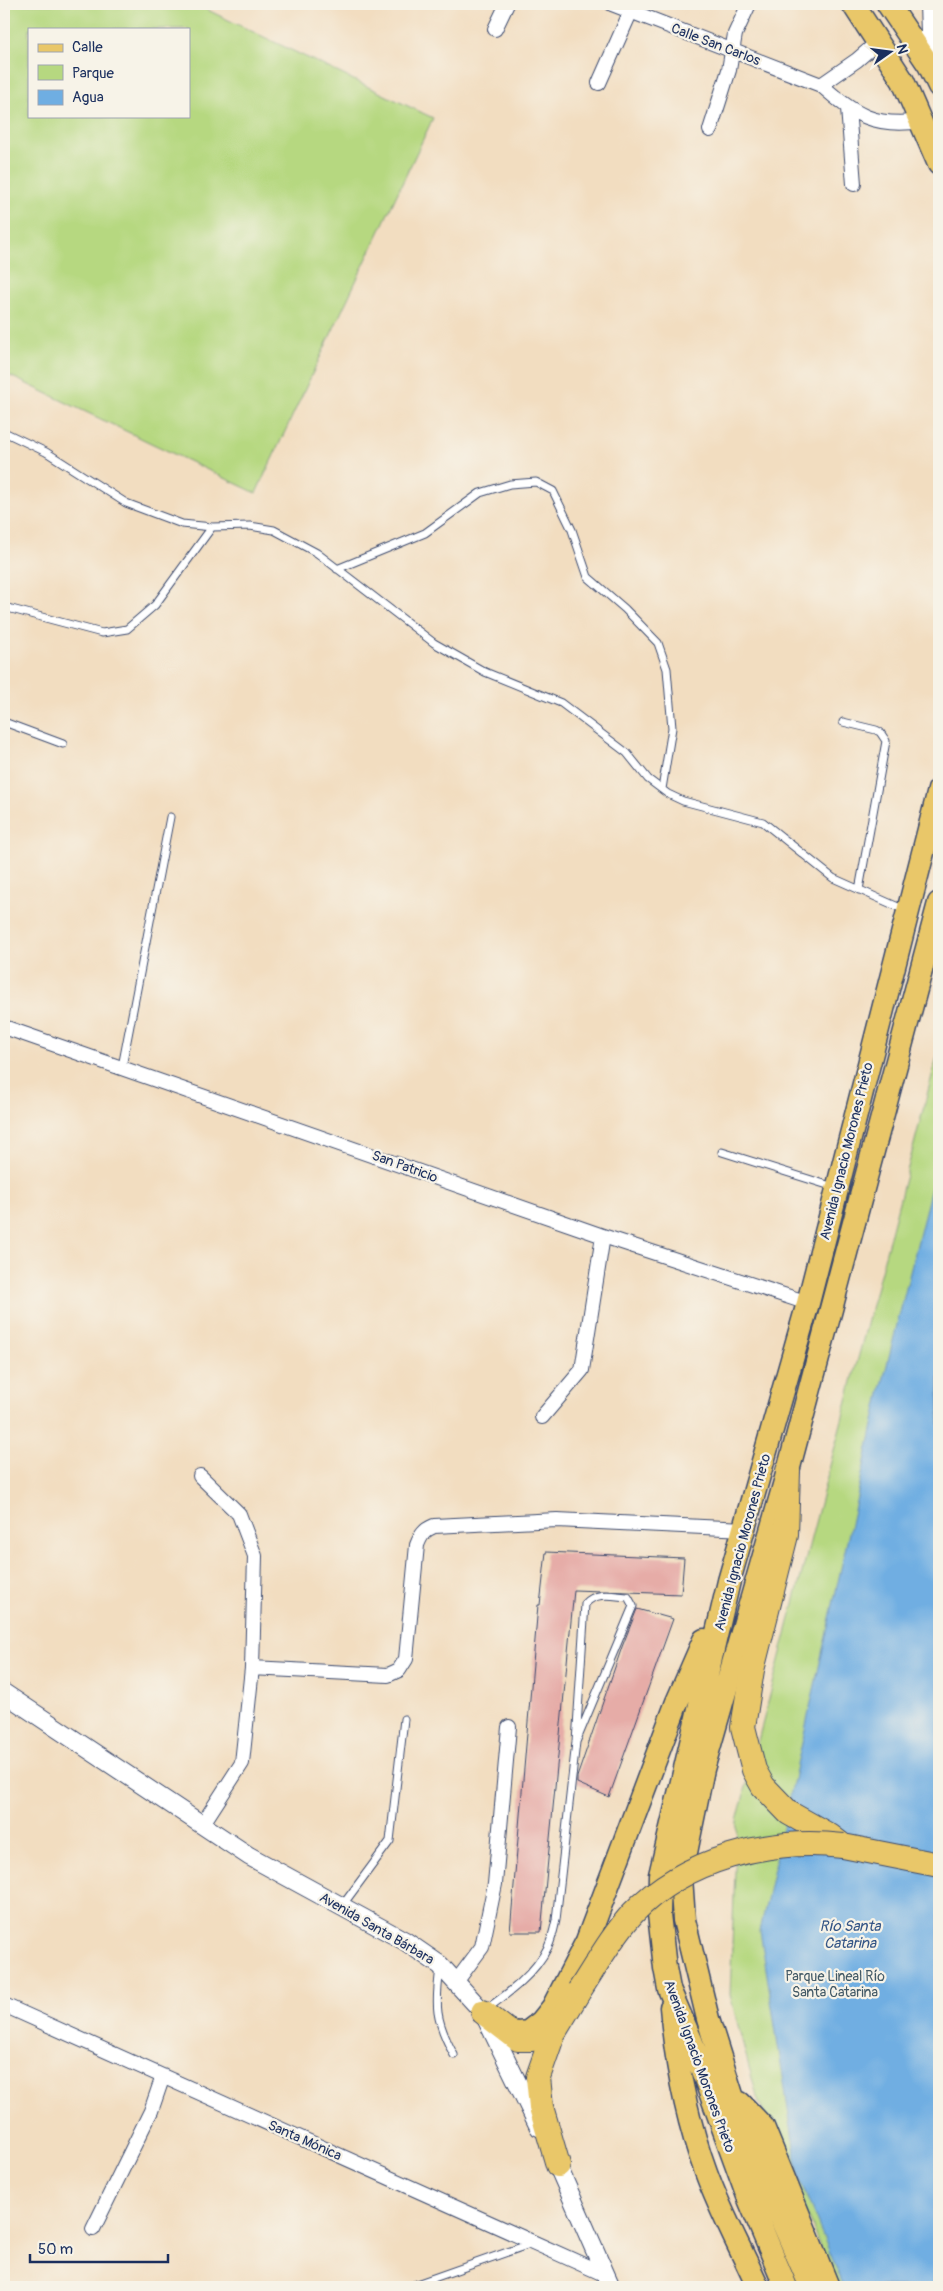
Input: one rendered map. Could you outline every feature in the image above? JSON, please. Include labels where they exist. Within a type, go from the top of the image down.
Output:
[{"type":"highway","points":[[788,1471],[786,1535],[752,1670],[743,1726],[754,1770],[763,1786],[789,1813],[830,1836],[843,1846]]},
{"type":"highway","points":[[558,2165],[541,2107],[538,2083],[542,2064],[553,2034],[617,1932],[634,1912],[674,1880],[707,1864],[750,1852],[796,1846],[843,1846],[939,1865]]},
{"type":"highway","points":[[483,2012],[506,2031],[522,2040],[553,2034]]},
{"type":"main road","points":[[853,4],[879,41],[903,81],[922,121],[939,164]]},
{"type":"main road","points":[[888,4],[929,65],[939,86]]},
{"type":"main road","name":"Avenida Ignacio Morones Prieto","points":[[759,2196],[669,1989],[659,1914],[660,1875],[666,1842],[729,1582],[808,1303],[939,790]]},
{"type":"main road","name":"Avenida Ignacio Morones Prieto","points":[[786,2287],[732,2095],[708,2019],[684,1920],[681,1877],[704,1769],[788,1471],[939,903]]},
{"type":"main road","points":[[506,2031],[528,2032],[541,2022],[553,2007],[587,1941],[677,1702],[729,1582]]},
{"type":"main road","points":[[669,1989],[676,2062],[689,2117],[706,2172],[758,2287]]},
{"type":"main road","points":[[732,2095],[762,2127],[828,2287]]},
{"type":"main road","points":[[759,2196],[811,2287]]},
{"type":"street","points":[[495,29],[507,4]]},
{"type":"street","name":"Calle San Carlos","points":[[612,4],[632,8],[821,85],[848,108],[862,116],[880,121],[906,124],[922,121]]},
{"type":"street","points":[[710,130],[733,50],[735,34],[749,4]]},
{"type":"street","points":[[927,4],[929,65]]},
{"type":"street","points":[[599,83],[632,8]]},
{"type":"street","points":[[821,85],[857,60],[879,41]]},
{"type":"street","points":[[848,108],[854,184]]},
{"type":"street","name":"San Patricio","points":[[4,1027],[603,1236],[808,1303]]},
{"type":"street","points":[[542,1417],[582,1370],[603,1236]]},
{"type":"street","points":[[200,1476],[239,1514],[255,1556],[252,1668],[242,1763],[202,1825]]},
{"type":"street","points":[[252,1668],[388,1675],[399,1670],[406,1659],[417,1545],[420,1536],[426,1529],[434,1526],[557,1520],[745,1529]]},
{"type":"street","name":"Avenida Santa Bárbara","points":[[4,1693],[249,1856],[424,1952],[440,1965],[483,2012],[558,2165],[608,2281]]},
{"type":"street","points":[[456,1982],[482,1947],[495,1884],[509,1727]]},
{"type":"street","name":"Santa Mónica","points":[[4,2005],[533,2243],[608,2281]]},
{"type":"street","points":[[93,2229],[151,2111],[163,2076]]},
{"type":"lane","points":[[4,432],[46,452],[126,503],[182,524],[212,527],[250,526],[274,530],[317,553],[434,642],[485,672],[561,703],[627,753],[648,779],[662,789],[683,801],[763,822],[821,870],[908,912]]},
{"type":"lane","points":[[337,569],[425,533],[480,493],[510,484],[536,482],[553,490],[572,530],[588,577],[658,642],[667,669],[672,728],[662,789]]},
{"type":"lane","points":[[4,607],[102,633],[127,629],[155,605],[212,527]]},
{"type":"lane","points":[[4,722],[63,744]]},
{"type":"lane","points":[[843,722],[876,730],[880,732],[886,741],[859,890]]},
{"type":"lane","points":[[122,1067],[170,817]]},
{"type":"lane","points":[[722,1152],[823,1186],[837,1188]]},
{"type":"lane","points":[[483,2012],[515,1988],[533,1969],[549,1946],[556,1920],[576,1742],[585,1604],[588,1600],[601,1595],[628,1597],[633,1606],[576,1742]]},
{"type":"lane","points":[[342,1906],[390,1842],[404,1719]]},
{"type":"lane","points":[[440,1965],[436,2001],[439,2026],[454,2055]]},
{"type":"lane","points":[[408,2287],[533,2243]]},
{"type":"green space","points":[[4,4],[195,4],[433,118],[256,493],[4,373]]},
{"type":"green space","name":"Río Santa Catarina","points":[[939,1049],[939,2287],[837,2287],[757,2097],[730,1995],[737,1821]]},
{"type":"water","name":"Río Santa Catarina","points":[[939,1156],[939,2287],[844,2287],[799,2178],[760,1931],[882,1385]]},
{"type":"building","points":[[546,1552],[684,1558],[681,1594],[574,1590],[541,1932],[510,1932],[538,1605],[540,1605]]},
{"type":"building","points":[[637,1609],[673,1619],[609,1797],[577,1783],[577,1777]]},
{"type":"park label","name":"Parque Lineal Río Santa Catarina","points":[[835,1984]]}]
